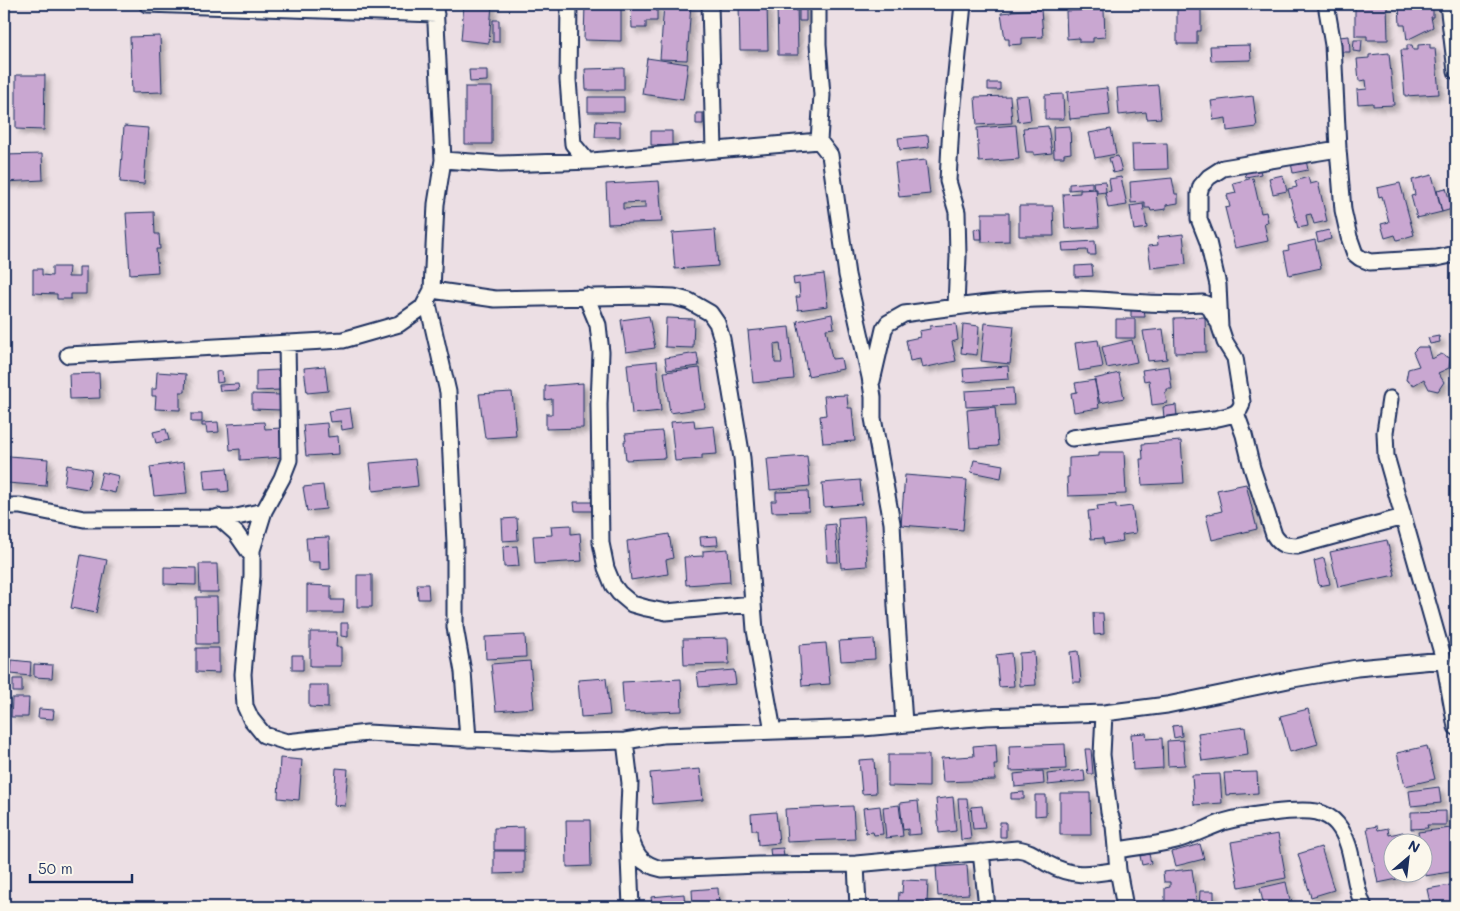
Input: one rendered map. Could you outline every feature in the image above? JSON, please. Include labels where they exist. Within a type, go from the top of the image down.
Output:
[{"type":"street","points":[[147,4],[436,9],[444,160],[435,221],[429,295],[448,392],[455,543],[455,627],[463,672],[468,739]]},
{"type":"street","points":[[570,4],[568,80],[573,144],[588,161]]},
{"type":"street","points":[[710,4],[714,150]]},
{"type":"street","points":[[818,4],[818,44],[822,95],[819,141],[830,155],[847,275],[870,377],[873,397],[872,418],[892,524],[904,723]]},
{"type":"street","points":[[956,307],[957,212],[948,181],[951,124],[963,4]]},
{"type":"street","points":[[1326,4],[1333,45],[1343,210],[1349,238],[1355,254],[1370,262],[1437,258],[1456,254]]},
{"type":"street","points":[[1448,4],[1456,71]]},
{"type":"street","points":[[444,160],[500,164],[588,161],[819,141]]},
{"type":"street","points":[[561,162],[573,144]]},
{"type":"street","points":[[1220,327],[1218,285],[1208,242],[1199,219],[1199,194],[1201,186],[1209,177],[1222,168],[1338,149]]},
{"type":"street","points":[[429,295],[495,299],[586,296],[674,297],[689,301],[702,308],[717,323],[722,339],[742,458],[755,630],[773,731]]},
{"type":"street","points":[[68,355],[343,340],[399,324],[423,307],[429,295]]},
{"type":"street","points":[[586,296],[598,325],[601,352],[599,404],[601,543],[606,568],[613,585],[632,604],[666,612],[753,604]]},
{"type":"street","points":[[871,387],[882,337],[888,323],[904,314],[1037,299],[1127,301],[1165,304],[1203,303],[1208,305],[1220,327],[1225,342],[1235,358],[1242,402],[1242,406],[1236,413],[1214,419],[1072,438]]},
{"type":"street","points":[[287,343],[289,460],[282,478],[264,511],[252,556],[252,576],[244,644],[243,691],[245,706],[257,728],[264,735],[286,742],[367,733],[398,733],[468,739],[552,742],[625,741],[662,735],[863,728],[986,717],[1104,713],[1168,705],[1293,679],[1357,668],[1444,660]]},
{"type":"street","points":[[1390,399],[1385,432],[1386,456],[1444,660],[1456,727]]},
{"type":"street","points":[[1236,413],[1244,435],[1252,468],[1278,542],[1283,545],[1297,546],[1403,517]]},
{"type":"street","points":[[4,506],[20,506],[84,519],[232,518],[264,511]]},
{"type":"street","points":[[218,518],[236,533],[252,556]]},
{"type":"street","points":[[1104,713],[1102,756],[1109,812],[1114,826],[1118,870],[1125,907]]},
{"type":"street","points":[[625,741],[630,783],[628,832],[631,907]]},
{"type":"street","points":[[1116,850],[1174,841],[1223,822],[1250,816],[1283,812],[1316,812],[1327,816],[1336,823],[1343,833],[1359,897],[1364,907]]},
{"type":"street","points":[[628,832],[636,854],[651,867],[662,869],[758,865],[856,864],[1017,849],[1030,851],[1046,863],[1065,872],[1086,875],[1118,870]]},
{"type":"street","points":[[981,852],[987,907]]},
{"type":"street","points":[[856,864],[858,907]]},
{"type":"building","points":[[464,4],[492,4],[489,43],[461,40]]},
{"type":"building","points":[[585,4],[621,4],[621,41],[584,40]]},
{"type":"building","points":[[631,4],[657,4],[657,21],[646,21],[646,28],[632,28]]},
{"type":"building","points":[[664,4],[691,4],[687,60],[660,59]]},
{"type":"building","points":[[739,4],[767,4],[768,50],[740,50]]},
{"type":"building","points":[[777,4],[797,4],[798,55],[778,55]]},
{"type":"building","points":[[1355,4],[1387,4],[1388,40],[1367,40],[1367,36],[1355,36]]},
{"type":"building","points":[[1399,4],[1430,4],[1430,6],[1433,6],[1433,17],[1431,17],[1433,27],[1407,40],[1405,25],[1400,25]]},
{"type":"building","points":[[799,5],[806,5],[806,21],[799,21]]},
{"type":"building","points":[[1177,7],[1201,8],[1201,31],[1197,31],[1197,44],[1177,44]]},
{"type":"building","points":[[1041,9],[1043,37],[1022,38],[1022,44],[1009,45],[1009,39],[1005,39],[1001,13]]},
{"type":"building","points":[[1104,10],[1105,37],[1093,38],[1093,42],[1079,42],[1079,38],[1067,39],[1066,11]]},
{"type":"building","points":[[493,20],[499,20],[499,42],[493,42]]},
{"type":"building","points":[[160,36],[162,92],[132,93],[130,37]]},
{"type":"building","points":[[1349,36],[1350,52],[1339,52],[1339,37]]},
{"type":"building","points":[[1354,40],[1362,40],[1361,52],[1353,51]]},
{"type":"building","points":[[1430,44],[1430,48],[1435,48],[1439,94],[1405,96],[1401,50],[1407,50],[1407,45],[1412,45],[1413,50],[1418,50],[1418,45]]},
{"type":"building","points":[[1250,45],[1251,60],[1211,61],[1210,46]]},
{"type":"building","points":[[1389,53],[1394,105],[1373,106],[1373,103],[1358,104],[1357,90],[1367,89],[1366,80],[1359,81],[1357,59],[1369,58],[1369,55]]},
{"type":"building","points":[[647,58],[688,64],[683,100],[642,94]]},
{"type":"building","points":[[624,68],[624,90],[586,90],[585,69]]},
{"type":"building","points":[[469,70],[487,70],[487,81],[470,82]]},
{"type":"building","points":[[16,75],[45,75],[44,130],[16,129]]},
{"type":"building","points":[[988,83],[1000,83],[1000,90],[988,90]]},
{"type":"building","points":[[1158,85],[1161,118],[1147,119],[1146,112],[1119,115],[1117,88]]},
{"type":"building","points":[[465,87],[492,87],[492,144],[465,144]]},
{"type":"building","points":[[1107,88],[1110,115],[1070,119],[1067,92]]},
{"type":"building","points":[[1063,94],[1064,119],[1045,119],[1045,95]]},
{"type":"building","points":[[1028,95],[1031,120],[1018,122],[1015,96]]},
{"type":"building","points":[[1010,96],[1012,123],[977,125],[975,97]]},
{"type":"building","points":[[1253,96],[1257,127],[1227,131],[1226,118],[1214,120],[1211,101]]},
{"type":"building","points":[[588,97],[624,97],[624,112],[588,112]]},
{"type":"building","points":[[696,113],[703,113],[703,124],[696,124]]},
{"type":"building","points":[[596,121],[620,122],[620,137],[595,137]]},
{"type":"building","points":[[1016,125],[1019,159],[979,162],[977,128]]},
{"type":"building","points":[[124,126],[148,128],[144,184],[120,182]]},
{"type":"building","points":[[1048,126],[1052,153],[1034,155],[1034,152],[1026,152],[1023,128]]},
{"type":"building","points":[[1070,126],[1071,153],[1064,154],[1064,157],[1054,157],[1053,127]]},
{"type":"building","points":[[1111,129],[1116,154],[1095,158],[1089,133]]},
{"type":"building","points":[[651,131],[672,131],[672,146],[651,145]]},
{"type":"building","points":[[928,135],[929,147],[900,150],[898,138]]},
{"type":"building","points":[[1167,143],[1168,169],[1133,170],[1132,144]]},
{"type":"building","points":[[42,154],[43,180],[4,182],[4,155]]},
{"type":"building","points":[[1118,156],[1122,171],[1113,173],[1109,158]]},
{"type":"building","points":[[926,160],[930,194],[899,197],[895,163]]},
{"type":"building","points":[[1306,160],[1308,170],[1293,173],[1291,163]]},
{"type":"building","points":[[1259,167],[1261,174],[1246,177],[1244,170]]},
{"type":"building","points":[[1283,175],[1287,191],[1273,194],[1269,178]]},
{"type":"building","points":[[1432,175],[1442,212],[1417,218],[1411,196],[1415,195],[1412,180]]},
{"type":"building","points":[[1121,177],[1127,205],[1108,208],[1105,192],[1111,191],[1109,179]]},
{"type":"building","points":[[1308,177],[1310,184],[1318,182],[1327,221],[1314,224],[1311,214],[1306,215],[1308,226],[1298,228],[1288,189],[1297,187],[1295,181]]},
{"type":"building","points":[[1172,178],[1175,194],[1178,194],[1178,203],[1166,205],[1166,209],[1151,211],[1150,208],[1145,208],[1145,202],[1131,203],[1130,182]]},
{"type":"building","points":[[1253,178],[1261,213],[1266,212],[1268,222],[1264,223],[1268,241],[1235,248],[1225,208],[1230,207],[1227,195],[1236,193],[1233,183]]},
{"type":"building","points":[[659,181],[662,222],[608,224],[606,184]],"holes":[[[645,202],[645,208],[623,209],[623,203]]]},
{"type":"building","points":[[1105,181],[1106,192],[1097,193],[1093,182]]},
{"type":"building","points":[[1092,182],[1092,188],[1069,190],[1069,184]]},
{"type":"building","points":[[1400,183],[1414,235],[1397,240],[1395,235],[1385,238],[1381,224],[1389,222],[1382,196],[1379,197],[1377,188]]},
{"type":"building","points":[[1446,188],[1452,209],[1442,212],[1437,190]]},
{"type":"building","points":[[1096,189],[1099,227],[1065,229],[1063,194],[1080,193],[1080,190]]},
{"type":"building","points":[[1143,204],[1147,228],[1134,230],[1130,206]]},
{"type":"building","points":[[1019,206],[1053,206],[1054,236],[1019,236]]},
{"type":"building","points":[[154,212],[155,234],[159,234],[160,249],[156,249],[158,272],[130,274],[126,213]]},
{"type":"building","points":[[982,213],[1009,213],[1009,241],[982,242]]},
{"type":"building","points":[[981,228],[982,239],[975,239],[974,229]]},
{"type":"building","points":[[715,230],[718,266],[675,269],[672,233]]},
{"type":"building","points":[[1329,230],[1331,239],[1318,242],[1316,233]]},
{"type":"building","points":[[1183,234],[1186,264],[1151,268],[1148,246],[1158,245],[1157,237]]},
{"type":"building","points":[[1315,240],[1321,268],[1289,275],[1284,251],[1289,250],[1288,246]]},
{"type":"building","points":[[1095,241],[1096,255],[1088,255],[1087,250],[1063,251],[1062,243]]},
{"type":"building","points":[[1092,265],[1093,276],[1075,277],[1075,266]]},
{"type":"building","points":[[52,267],[69,267],[68,277],[79,277],[79,267],[86,267],[86,294],[71,294],[71,299],[57,299],[57,294],[33,293],[33,269],[42,269],[42,275],[52,276]]},
{"type":"building","points":[[824,274],[828,306],[798,310],[796,297],[800,297],[799,284],[794,285],[793,278]]},
{"type":"building","points":[[1131,308],[1144,308],[1145,317],[1131,317]]},
{"type":"building","points":[[832,314],[834,328],[826,329],[832,359],[841,358],[843,369],[808,376],[797,321]]},
{"type":"building","points":[[649,316],[655,348],[626,352],[621,320]]},
{"type":"building","points":[[1205,317],[1206,352],[1175,353],[1174,318]]},
{"type":"building","points":[[666,318],[694,319],[693,348],[665,347]]},
{"type":"building","points":[[1116,319],[1135,319],[1135,338],[1116,338]]},
{"type":"building","points":[[985,323],[1014,326],[1010,364],[981,361]]},
{"type":"building","points":[[956,324],[958,340],[952,342],[956,361],[922,368],[920,359],[910,361],[906,340],[920,337],[919,331],[930,329],[930,326]]},
{"type":"building","points":[[963,324],[979,326],[977,355],[961,353]]},
{"type":"building","points":[[789,327],[794,379],[753,383],[748,331]],"holes":[[[780,343],[782,363],[775,363],[774,344]]]},
{"type":"building","points":[[1163,329],[1167,359],[1148,361],[1143,331]]},
{"type":"building","points":[[1439,336],[1440,342],[1430,344],[1428,338]]},
{"type":"building","points":[[1098,340],[1103,367],[1079,371],[1075,343]]},
{"type":"building","points":[[1132,340],[1137,362],[1107,368],[1102,347]]},
{"type":"building","points":[[1418,347],[1429,347],[1432,359],[1441,354],[1450,358],[1449,368],[1438,373],[1444,382],[1438,391],[1429,389],[1424,379],[1414,385],[1406,380],[1408,369],[1419,366],[1413,352]]},
{"type":"building","points":[[697,353],[699,366],[667,370],[665,358]]},
{"type":"building","points":[[657,361],[661,411],[632,414],[627,364]]},
{"type":"building","points":[[325,366],[328,391],[307,393],[304,368]]},
{"type":"building","points":[[1008,366],[1009,379],[964,382],[963,369]]},
{"type":"building","points":[[1169,366],[1172,389],[1167,389],[1165,393],[1167,403],[1152,405],[1149,380],[1144,381],[1142,370]]},
{"type":"building","points":[[700,368],[705,408],[670,413],[664,372]]},
{"type":"building","points":[[279,370],[280,390],[256,391],[256,371]]},
{"type":"building","points":[[222,371],[223,382],[217,383],[216,372]]},
{"type":"building","points":[[157,372],[186,374],[185,392],[180,392],[180,410],[155,409],[156,396],[152,396],[152,389],[156,389]]},
{"type":"building","points":[[99,373],[100,398],[70,399],[69,374]]},
{"type":"building","points":[[1119,373],[1124,398],[1100,403],[1094,379]]},
{"type":"building","points":[[1095,380],[1099,408],[1074,412],[1071,393],[1077,392],[1075,383]]},
{"type":"building","points":[[583,383],[583,428],[546,429],[546,414],[552,414],[552,399],[545,400],[545,386]]},
{"type":"building","points":[[238,384],[239,390],[220,391],[219,385]]},
{"type":"building","points":[[1013,388],[1014,405],[966,407],[965,391]]},
{"type":"building","points":[[512,392],[516,436],[485,438],[479,394]]},
{"type":"building","points":[[252,394],[281,395],[281,410],[252,409]]},
{"type":"building","points":[[847,395],[848,408],[852,408],[855,441],[823,443],[820,416],[826,415],[824,396]]},
{"type":"building","points":[[1176,405],[1177,417],[1164,418],[1163,407]]},
{"type":"building","points":[[995,407],[998,446],[970,448],[967,410]]},
{"type":"building","points":[[350,408],[353,428],[342,430],[341,421],[330,422],[328,411]]},
{"type":"building","points":[[191,414],[202,414],[202,422],[191,422]]},
{"type":"building","points":[[694,420],[695,428],[714,426],[717,454],[702,455],[702,459],[675,461],[671,422]]},
{"type":"building","points":[[218,422],[219,432],[207,433],[206,426],[202,426],[202,423]]},
{"type":"building","points":[[264,422],[265,429],[281,428],[283,457],[240,460],[240,449],[230,450],[228,424]]},
{"type":"building","points":[[327,423],[328,437],[338,436],[339,454],[306,456],[303,425]]},
{"type":"building","points":[[166,429],[169,440],[156,443],[153,432]]},
{"type":"building","points":[[662,431],[665,458],[626,460],[625,434]]},
{"type":"building","points":[[1181,441],[1184,483],[1142,485],[1140,459],[1143,459],[1142,444]]},
{"type":"building","points":[[1099,452],[1124,452],[1126,494],[1068,496],[1069,458],[1099,456]]},
{"type":"building","points":[[9,456],[48,459],[46,486],[7,483]]},
{"type":"building","points":[[807,456],[810,486],[770,490],[767,459]]},
{"type":"building","points":[[415,459],[418,486],[373,491],[370,463]]},
{"type":"building","points":[[974,460],[1003,465],[1001,478],[971,472]]},
{"type":"building","points":[[184,462],[187,493],[154,496],[150,467]]},
{"type":"building","points":[[67,465],[92,469],[88,489],[64,485]]},
{"type":"building","points":[[227,468],[229,491],[220,492],[220,489],[205,490],[203,470]]},
{"type":"building","points":[[102,472],[119,476],[115,493],[98,489]]},
{"type":"building","points":[[905,475],[967,480],[963,530],[901,525]]},
{"type":"building","points":[[860,480],[862,504],[824,507],[822,483]]},
{"type":"building","points":[[1246,484],[1257,529],[1212,540],[1206,515],[1222,511],[1217,490]]},
{"type":"building","points":[[323,485],[326,509],[307,511],[303,487]]},
{"type":"building","points":[[808,491],[809,511],[772,512],[771,501],[776,501],[776,492]]},
{"type":"building","points":[[574,502],[594,502],[594,511],[575,511]]},
{"type":"building","points":[[1116,504],[1116,508],[1132,506],[1136,533],[1122,535],[1123,541],[1104,544],[1103,538],[1091,539],[1088,511],[1098,510],[1097,506]]},
{"type":"building","points":[[864,516],[867,566],[841,568],[838,518]]},
{"type":"building","points":[[517,518],[518,540],[503,541],[502,519]]},
{"type":"building","points":[[835,524],[838,562],[827,562],[825,525]]},
{"type":"building","points":[[571,525],[571,534],[580,533],[582,561],[535,564],[533,536],[552,535],[551,526]]},
{"type":"building","points":[[669,534],[673,558],[666,560],[668,574],[631,580],[627,541]]},
{"type":"building","points":[[717,536],[718,545],[701,546],[700,537]]},
{"type":"building","points":[[329,537],[330,569],[320,570],[320,562],[308,562],[306,538]]},
{"type":"building","points":[[1387,540],[1395,575],[1338,587],[1330,552]]},
{"type":"building","points":[[517,546],[519,566],[504,567],[503,547]]},
{"type":"building","points":[[728,549],[730,582],[686,585],[684,557],[703,556],[703,551]]},
{"type":"building","points":[[81,555],[107,560],[96,613],[71,608]]},
{"type":"building","points":[[1324,558],[1330,584],[1319,586],[1314,561]]},
{"type":"building","points":[[199,564],[217,564],[218,592],[200,592]]},
{"type":"building","points":[[164,567],[196,568],[196,585],[164,584]]},
{"type":"building","points":[[357,575],[372,575],[372,607],[357,607]]},
{"type":"building","points":[[417,584],[428,584],[429,599],[418,599]]},
{"type":"building","points":[[307,585],[331,586],[331,600],[344,600],[343,613],[307,613]]},
{"type":"building","points":[[196,597],[217,597],[218,644],[197,644]]},
{"type":"building","points":[[1093,613],[1103,613],[1104,634],[1094,635]]},
{"type":"building","points":[[341,623],[348,623],[348,637],[341,636]]},
{"type":"building","points":[[310,632],[337,632],[336,647],[341,647],[341,666],[310,666]]},
{"type":"building","points":[[525,635],[526,657],[486,659],[485,637]]},
{"type":"building","points":[[728,638],[729,664],[684,665],[683,639]]},
{"type":"building","points":[[874,639],[875,659],[841,661],[839,641]]},
{"type":"building","points":[[826,643],[830,684],[802,686],[799,645]]},
{"type":"building","points":[[196,648],[219,648],[219,673],[196,672]]},
{"type":"building","points":[[1078,651],[1081,682],[1073,682],[1070,652]]},
{"type":"building","points":[[1034,652],[1036,685],[1020,686],[1019,653]]},
{"type":"building","points":[[1011,653],[1014,686],[999,687],[996,655]]},
{"type":"building","points":[[292,655],[303,655],[303,670],[292,670]]},
{"type":"building","points":[[12,660],[31,662],[30,676],[11,674]]},
{"type":"building","points":[[530,661],[534,708],[496,711],[491,664]]},
{"type":"building","points":[[34,664],[53,665],[52,678],[34,677]]},
{"type":"building","points":[[734,670],[736,684],[699,687],[697,673]]},
{"type":"building","points":[[606,678],[610,715],[581,717],[578,680]]},
{"type":"building","points":[[13,679],[22,679],[22,692],[13,692]]},
{"type":"building","points":[[681,679],[682,711],[624,713],[622,682]]},
{"type":"building","points":[[309,685],[328,685],[328,708],[309,707]]},
{"type":"building","points":[[12,698],[29,698],[28,717],[11,717]]},
{"type":"building","points":[[39,709],[54,710],[53,719],[38,718]]},
{"type":"building","points":[[1308,709],[1318,744],[1290,752],[1280,716]]},
{"type":"building","points":[[1181,725],[1182,736],[1174,738],[1172,726]]},
{"type":"building","points":[[1245,727],[1248,755],[1202,761],[1198,733]]},
{"type":"building","points":[[1146,733],[1147,739],[1162,738],[1163,768],[1133,770],[1131,734]]},
{"type":"building","points":[[1183,740],[1185,765],[1168,766],[1167,741]]},
{"type":"building","points":[[996,744],[997,765],[994,765],[995,780],[943,782],[941,758],[974,756],[973,746]]},
{"type":"building","points":[[1065,744],[1066,769],[1010,771],[1009,746]]},
{"type":"building","points":[[1427,746],[1435,779],[1405,786],[1397,753]]},
{"type":"building","points":[[1085,749],[1091,749],[1093,774],[1088,774]]},
{"type":"building","points":[[888,755],[929,755],[929,787],[888,786]]},
{"type":"building","points":[[280,758],[302,760],[299,800],[278,798]]},
{"type":"building","points":[[874,759],[876,793],[862,794],[859,760]]},
{"type":"building","points":[[336,768],[348,769],[345,806],[334,805]]},
{"type":"building","points":[[700,769],[703,800],[653,804],[650,773]]},
{"type":"building","points":[[1084,770],[1085,781],[1048,785],[1047,774]]},
{"type":"building","points":[[1043,771],[1044,784],[1015,787],[1014,774]]},
{"type":"building","points":[[1257,772],[1258,793],[1226,795],[1224,773]]},
{"type":"building","points":[[1220,774],[1222,803],[1194,805],[1192,775]]},
{"type":"building","points":[[1439,787],[1441,803],[1411,806],[1409,791]]},
{"type":"building","points":[[1024,792],[1024,799],[1011,799],[1011,793]]},
{"type":"building","points":[[1060,793],[1090,793],[1091,835],[1060,835]]},
{"type":"building","points":[[1035,795],[1046,795],[1046,815],[1035,816]]},
{"type":"building","points":[[953,797],[956,831],[939,833],[936,799]]},
{"type":"building","points":[[958,798],[967,798],[971,839],[961,840]]},
{"type":"building","points":[[918,801],[921,834],[908,835],[908,829],[903,830],[900,803]]},
{"type":"building","points":[[899,805],[903,836],[886,838],[883,807]]},
{"type":"building","points":[[853,806],[855,839],[787,842],[785,809]]},
{"type":"building","points":[[880,806],[883,834],[874,835],[873,832],[866,833],[863,808]]},
{"type":"building","points":[[982,806],[985,828],[973,829],[971,807]]},
{"type":"building","points":[[1446,811],[1446,825],[1427,825],[1428,828],[1411,829],[1411,812]]},
{"type":"building","points":[[776,812],[779,843],[758,845],[757,830],[752,830],[751,814]]},
{"type":"building","points":[[566,820],[590,820],[591,866],[567,867]]},
{"type":"building","points":[[1000,822],[1006,822],[1006,837],[1000,837]]},
{"type":"building","points":[[1377,826],[1378,830],[1388,828],[1389,834],[1382,834],[1382,882],[1378,883],[1367,828]]},
{"type":"building","points":[[524,827],[524,850],[494,850],[494,828]]},
{"type":"building","points":[[1451,828],[1456,871],[1432,875],[1432,834],[1418,834],[1418,832]]},
{"type":"building","points":[[1278,834],[1286,878],[1239,887],[1231,842]]},
{"type":"building","points":[[1200,844],[1204,859],[1176,866],[1172,852]]},
{"type":"building","points":[[1321,847],[1334,890],[1311,897],[1298,854]]},
{"type":"building","points":[[783,848],[784,857],[771,858],[770,849]]},
{"type":"building","points":[[494,851],[524,851],[524,873],[494,874]]},
{"type":"building","points":[[1149,854],[1151,863],[1142,865],[1140,856]]},
{"type":"building","points":[[967,865],[969,894],[938,896],[936,867]]},
{"type":"building","points":[[1192,869],[1197,907],[1165,907],[1165,888],[1170,887],[1170,882],[1164,882],[1163,872]]},
{"type":"building","points":[[903,880],[928,881],[927,903],[930,903],[929,907],[898,907],[899,892],[902,893]]},
{"type":"building","points":[[1286,882],[1291,905],[1264,907],[1260,888]]},
{"type":"building","points":[[1456,884],[1456,907],[1431,907],[1427,889]]},
{"type":"building","points":[[718,888],[719,907],[693,907],[692,890]]},
{"type":"building","points":[[1200,891],[1214,891],[1214,907],[1199,907]]},
{"type":"building","points":[[684,894],[685,907],[652,907],[651,897]]},
{"type":"building","points":[[1094,902],[1094,907],[1063,907],[1063,904]]}]
